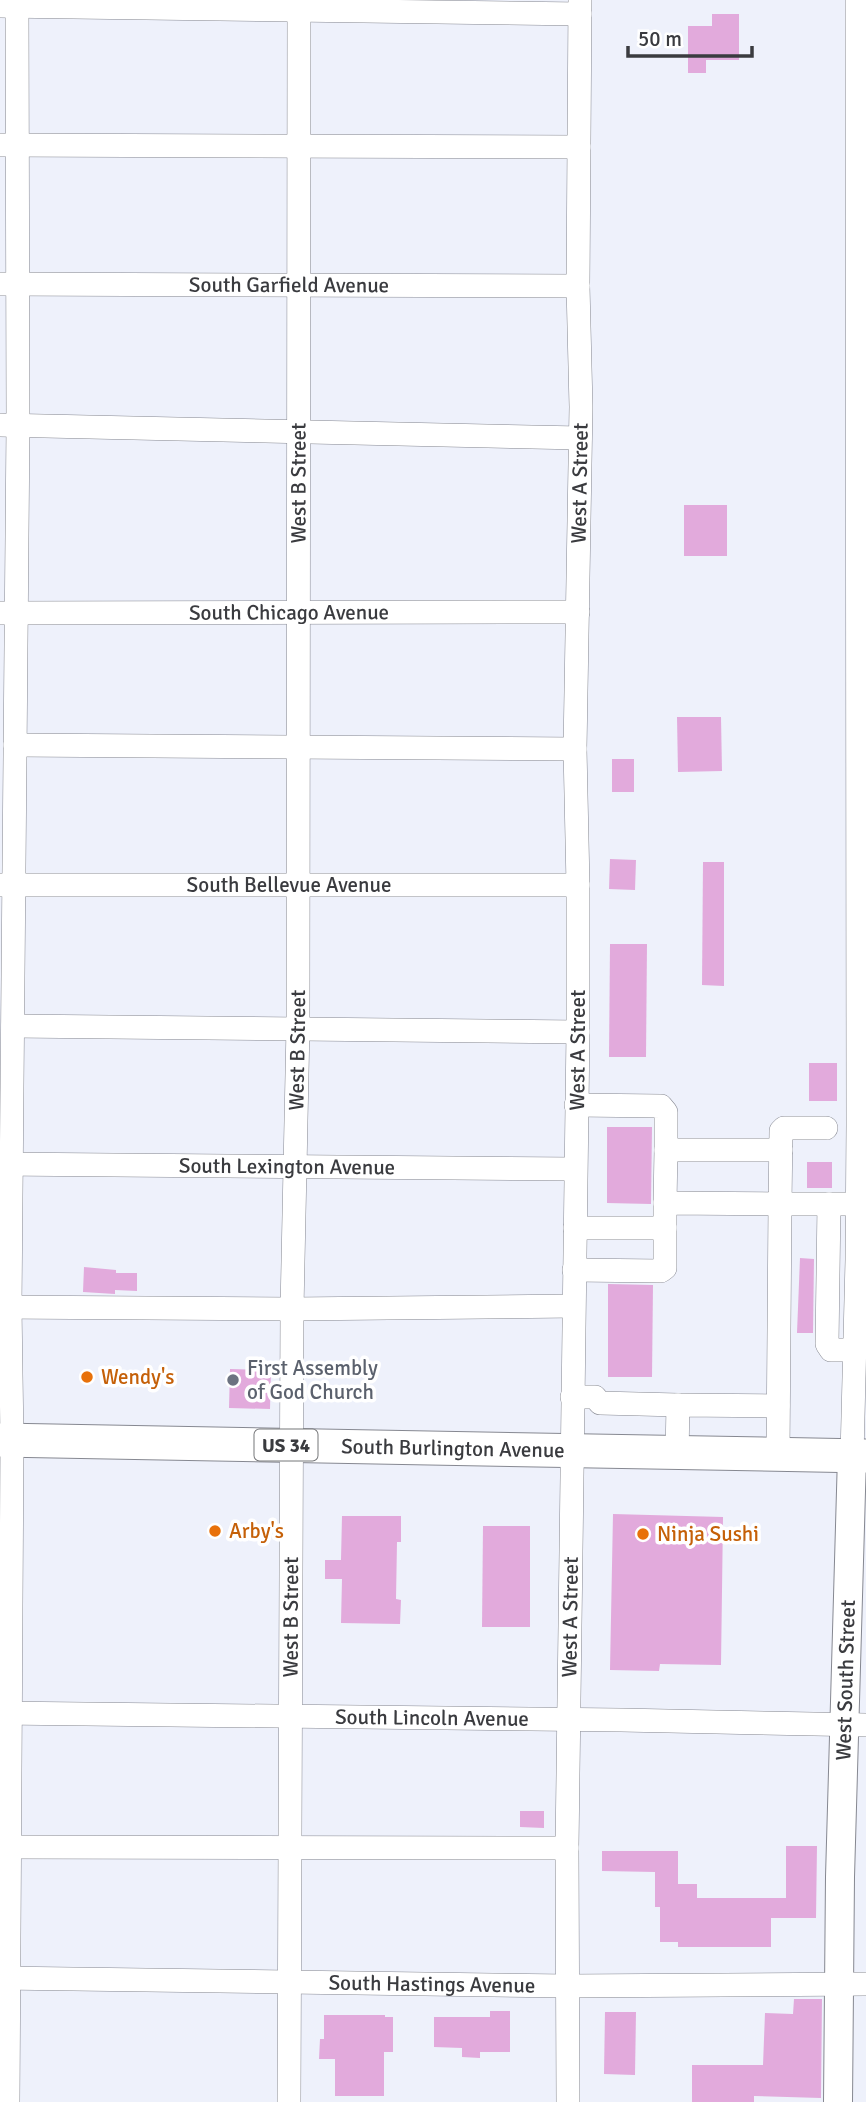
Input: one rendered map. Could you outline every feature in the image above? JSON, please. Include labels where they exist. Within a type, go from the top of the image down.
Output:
[{"type":"highway","name":"South Burlington Avenue","points":[[6,1440],[859,1456]]},
{"type":"main road","name":"West South Street","points":[[838,2102],[852,1984],[859,1456]]},
{"type":"street","name":"West South Street","points":[[856,0],[862,1125],[857,1204],[855,1350],[859,1456]]},
{"type":"street","points":[[8,2102],[4,1978],[5,1307],[6,1164],[13,1026],[7,885],[15,745],[8,613],[12,4],[580,7]]},
{"type":"street","name":"West B Street","points":[[289,2102],[292,1309],[298,1027],[299,4]]},
{"type":"street","name":"West A Street","points":[[568,2102],[567,1848],[578,1032],[575,749],[580,438],[580,7]]},
{"type":"street","points":[[9,145],[579,147]]},
{"type":"street","name":"South Garfield Avenue","points":[[9,284],[578,286]]},
{"type":"street","points":[[9,426],[580,438]]},
{"type":"street","name":"South Chicago Avenue","points":[[8,613],[578,612]]},
{"type":"street","points":[[15,745],[575,749]]},
{"type":"street","name":"South Bellevue Avenue","points":[[7,885],[578,886]]},
{"type":"street","points":[[13,1026],[578,1032]]},
{"type":"street","points":[[574,1270],[660,1271],[665,1268],[666,1112],[661,1106],[576,1105]]},
{"type":"street","points":[[778,1455],[781,1131],[784,1128],[825,1128]]},
{"type":"street","points":[[666,1150],[781,1150]]},
{"type":"street","name":"South Lexington Avenue","points":[[6,1164],[575,1169]]},
{"type":"street","points":[[665,1203],[857,1204]]},
{"type":"street","points":[[829,1204],[827,1344],[831,1350],[855,1350]]},
{"type":"street","points":[[575,1228],[665,1228]]},
{"type":"street","points":[[5,1307],[292,1309],[573,1306]]},
{"type":"street","points":[[572,1397],[595,1397],[600,1403],[778,1406]]},
{"type":"street","points":[[677,1454],[678,1405]]},
{"type":"street","name":"South Lincoln Avenue","points":[[5,1713],[855,1725]]},
{"type":"street","points":[[5,1847],[567,1848]]},
{"type":"street","name":"South Hastings Avenue","points":[[4,1978],[567,1986],[852,1984]]},
{"type":"building","points":[[712,14],[739,14],[739,60],[706,60],[706,73],[688,73],[688,26],[712,26]]},
{"type":"building","points":[[684,505],[727,505],[727,556],[684,556]]},
{"type":"building","points":[[677,717],[721,717],[722,771],[678,772]]},
{"type":"building","points":[[612,759],[634,759],[634,792],[612,792]]},
{"type":"building","points":[[610,859],[636,860],[635,890],[609,889]]},
{"type":"building","points":[[703,862],[724,862],[724,986],[702,985]]},
{"type":"building","points":[[610,944],[647,944],[646,1057],[609,1057]]},
{"type":"building","points":[[809,1063],[837,1063],[837,1101],[809,1101]]},
{"type":"building","points":[[607,1127],[652,1127],[651,1204],[607,1203]]},
{"type":"building","points":[[807,1162],[832,1162],[832,1188],[807,1188]]},
{"type":"building","points":[[800,1258],[814,1259],[813,1333],[797,1333]]},
{"type":"building","points":[[84,1267],[116,1270],[116,1273],[137,1273],[137,1291],[115,1290],[115,1294],[83,1292]]},
{"type":"building","points":[[608,1284],[653,1285],[652,1377],[608,1377]]},
{"type":"building","points":[[230,1369],[271,1370],[270,1409],[229,1408]]},
{"type":"building","points":[[613,1514],[723,1517],[721,1665],[660,1664],[659,1671],[610,1670]]},
{"type":"building","points":[[342,1516],[401,1516],[401,1542],[397,1542],[396,1599],[401,1600],[400,1624],[341,1623],[342,1579],[325,1579],[325,1560],[341,1560]]},
{"type":"building","points":[[483,1526],[530,1526],[530,1627],[482,1627]]},
{"type":"building","points":[[520,1811],[544,1811],[544,1828],[520,1827]]},
{"type":"building","points":[[786,1846],[817,1846],[816,1918],[771,1918],[771,1947],[678,1947],[678,1942],[660,1942],[660,1907],[655,1907],[655,1872],[602,1871],[602,1851],[678,1851],[678,1884],[697,1884],[697,1898],[786,1898]]},
{"type":"building","points":[[794,1999],[822,1999],[821,2098],[754,2096],[754,2102],[692,2102],[692,2065],[763,2065],[765,2013],[793,2014]]},
{"type":"building","points":[[490,2011],[510,2011],[510,2052],[480,2052],[480,2058],[462,2057],[462,2048],[434,2047],[434,2017],[490,2017]]},
{"type":"building","points":[[605,2012],[636,2012],[635,2075],[604,2074]]},
{"type":"building","points":[[324,2015],[393,2017],[393,2052],[384,2052],[384,2096],[335,2096],[335,2059],[319,2059],[320,2039],[324,2039]]},
{"type":"place","name":"Wendy's","points":[[87,1377]]},
{"type":"place","name":"First Assembly of God Church","points":[[233,1380]]},
{"type":"place","name":"Arby's","points":[[215,1531]]},
{"type":"place","name":"Ninja Sushi","points":[[643,1534]]}]
